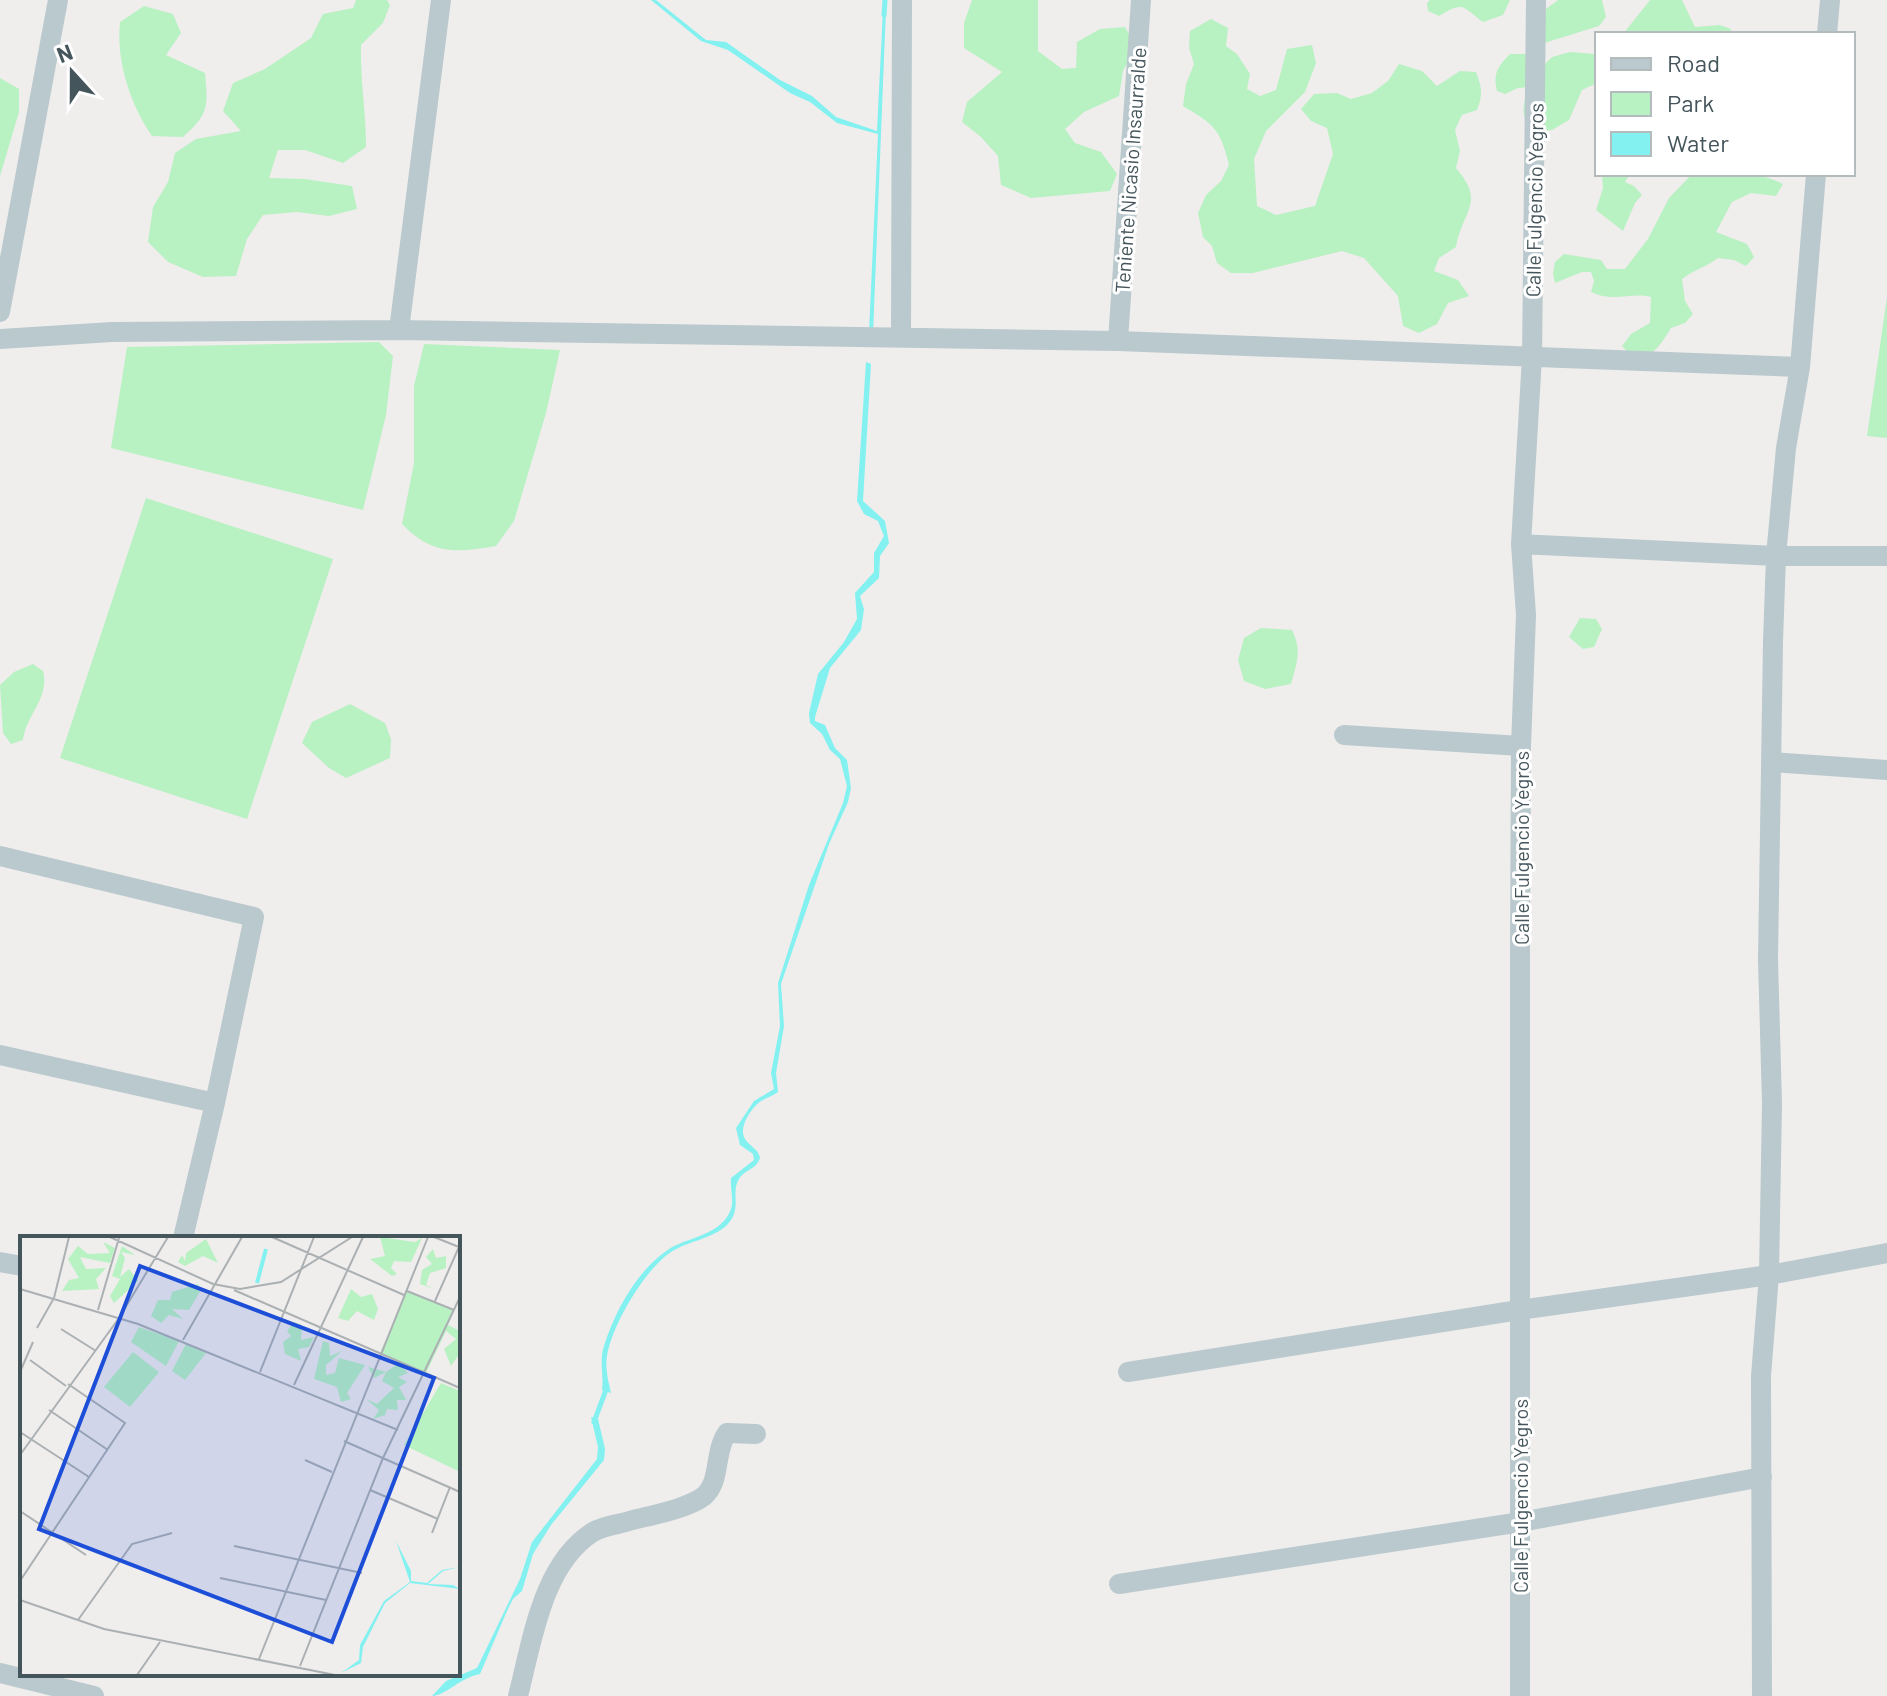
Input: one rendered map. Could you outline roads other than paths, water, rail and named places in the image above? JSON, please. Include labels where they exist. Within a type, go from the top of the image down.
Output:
[{"type":"street","points":[[0,312],[58,0]]},
{"type":"street","points":[[399,330],[441,0]]},
{"type":"street","points":[[901,338],[902,0]]},
{"type":"street","name":"Teniente Nicasio Insaurralde","points":[[1118,341],[1141,0]]},
{"type":"street","name":"Calle Fulgencio Yegros","points":[[1520,1696],[1521,746],[1526,615],[1521,544],[1532,357],[1536,0]]},
{"type":"street","points":[[1827,32],[1830,0]]},
{"type":"street","points":[[1762,1696],[1761,1376],[1769,1275],[1772,1104],[1768,959],[1776,556],[1786,448],[1800,367],[1816,176]]},
{"type":"street","points":[[0,339],[112,332],[399,330],[1118,341],[1800,367]]},
{"type":"street","points":[[1521,544],[1776,556],[1887,556]]},
{"type":"street","points":[[1344,735],[1521,746]]},
{"type":"street","points":[[1772,762],[1887,770]]},
{"type":"street","points":[[0,856],[254,917],[183,1236]]},
{"type":"street","points":[[0,1055],[215,1103]]},
{"type":"street","points":[[1128,1372],[1519,1310],[1769,1275],[1887,1253]]},
{"type":"street","points":[[0,1262],[20,1266]]},
{"type":"street","points":[[518,1696],[540,1614],[571,1550],[595,1530],[689,1504],[707,1494],[715,1474],[721,1442],[727,1433],[756,1434]]},
{"type":"street","points":[[1119,1584],[1521,1522],[1762,1477]]},
{"type":"street","points":[[0,1673],[84,1690]]},
{"type":"water","points":[[651,0],[656,0],[706,40],[726,42],[780,80],[812,96],[836,117],[877,131],[883,9],[886,9],[873,334],[869,333],[878,134],[837,123],[810,102],[790,93],[728,50],[701,41]]},
{"type":"water","points":[[866,362],[871,364],[863,501],[885,521],[889,543],[880,556],[879,578],[860,596],[864,609],[861,630],[830,668],[815,717],[815,721],[825,725],[835,748],[847,760],[851,788],[781,984],[784,1026],[776,1073],[778,1092],[757,1104],[744,1124],[745,1139],[760,1158],[739,1179],[732,1219],[721,1230],[678,1248],[661,1260],[641,1284],[623,1314],[607,1356],[611,1393],[602,1390],[602,1357],[621,1305],[637,1280],[657,1258],[669,1249],[712,1230],[727,1218],[732,1206],[731,1178],[754,1160],[753,1154],[740,1145],[736,1128],[754,1101],[774,1089],[771,1073],[780,1026],[778,983],[809,885],[847,786],[840,759],[810,723],[809,713],[818,674],[844,642],[857,619],[855,593],[874,572],[874,553],[884,536],[878,521],[864,514],[857,501]]},
{"type":"water","points":[[591,1417],[598,1419],[605,1449],[604,1460],[551,1525],[533,1554],[522,1591],[513,1599],[480,1674],[432,1696],[446,1681],[477,1668],[520,1579],[532,1542],[597,1459],[598,1447]]},
{"type":"waterway","points":[[884,15],[885,0]]},
{"type":"waterway","points":[[594,1422],[607,1387]]}]
